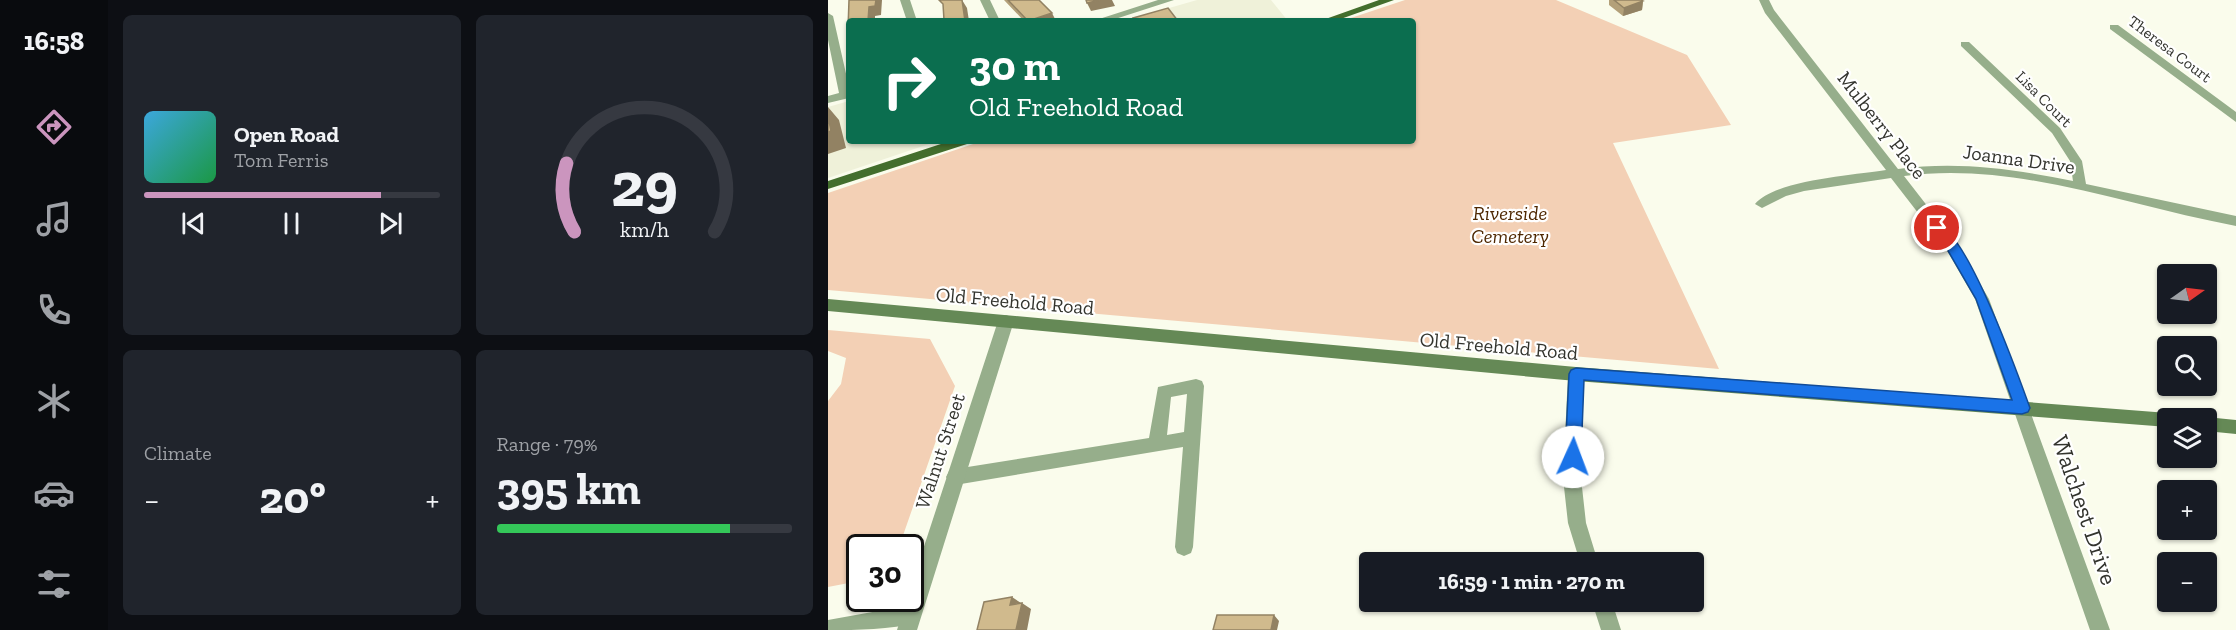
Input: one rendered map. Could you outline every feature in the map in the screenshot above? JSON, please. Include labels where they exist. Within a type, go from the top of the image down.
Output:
[{"type":"main road","points":[[1334,18],[1389,0]]},
{"type":"main road","points":[[828,185],[954,144]]},
{"type":"main road","name":"Old Freehold Road","points":[[828,305],[1576,374],[2157,419]]},
{"type":"main road","points":[[2217,425],[2236,427]]},
{"type":"street","points":[[905,0],[911,18]]},
{"type":"street","points":[[985,0],[994,18]]},
{"type":"street","points":[[1106,18],[1148,3],[1169,0]]},
{"type":"street","name":"Mulberry Place","points":[[1764,0],[1769,11],[1952,246],[1982,299],[2022,408]]},
{"type":"street","points":[[828,16],[846,91]]},
{"type":"street","name":"Theresa Court","points":[[2114,27],[2236,118]]},
{"type":"street","name":"Lisa Court","points":[[1965,44],[2056,131],[2076,160],[2080,187]]},
{"type":"street","points":[[828,100],[846,95]]},
{"type":"street","name":"Joanna Drive","points":[[1762,204],[1771,198],[1804,187],[1940,169],[1974,169],[2080,187],[2203,216],[2236,221]]},
{"type":"street","name":"Walnut Street","points":[[909,622],[1006,321]]},
{"type":"street","points":[[1576,374],[1572,478],[1577,523],[1586,552]]},
{"type":"street","points":[[1157,444],[1164,392],[1196,386],[1184,547]]},
{"type":"street","name":"Walchest Drive","points":[[2022,408],[2100,630]]},
{"type":"street","points":[[955,477],[1192,438]]},
{"type":"street","points":[[1605,612],[1611,630]]},
{"type":"street","points":[[828,630],[909,622]]},
{"type":"shaded area","points":[[1197,0],[1271,0],[1286,18],[1134,18]]},
{"type":"shaded area","points":[[846,102],[846,144],[929,144],[828,178],[828,107]]},
{"type":"green space","name":"Riverside Cemetery","points":[[1405,0],[1556,0],[1687,55],[1731,125],[1613,143],[1719,369],[828,290],[828,193],[973,144],[1416,144],[1416,18],[1351,18]]},
{"type":"green space","points":[[828,330],[930,339],[955,386],[904,534],[846,534],[846,584],[828,587],[828,401],[841,384],[846,358],[828,351]]},
{"type":"building","points":[[849,0],[876,0],[875,6],[869,7],[868,18],[848,18]]},
{"type":"building","points":[[939,0],[962,0],[965,18],[944,18],[943,4]]},
{"type":"building","points":[[1008,0],[1039,0],[1052,13],[1037,18],[1025,18]]},
{"type":"building","points":[[1614,0],[1641,0],[1643,1],[1624,8]]},
{"type":"building","points":[[1168,8],[1176,18],[1133,18]]},
{"type":"building","points":[[828,116],[831,131],[828,132]]},
{"type":"building","points":[[1012,597],[1010,605],[1022,603],[1016,630],[977,630],[984,602]]},
{"type":"building","points":[[1217,615],[1274,615],[1271,630],[1213,630]]},
{"type":"route","points":[[1573,457],[1576,374],[2022,408],[1982,299],[1952,246],[1937,228]]}]
